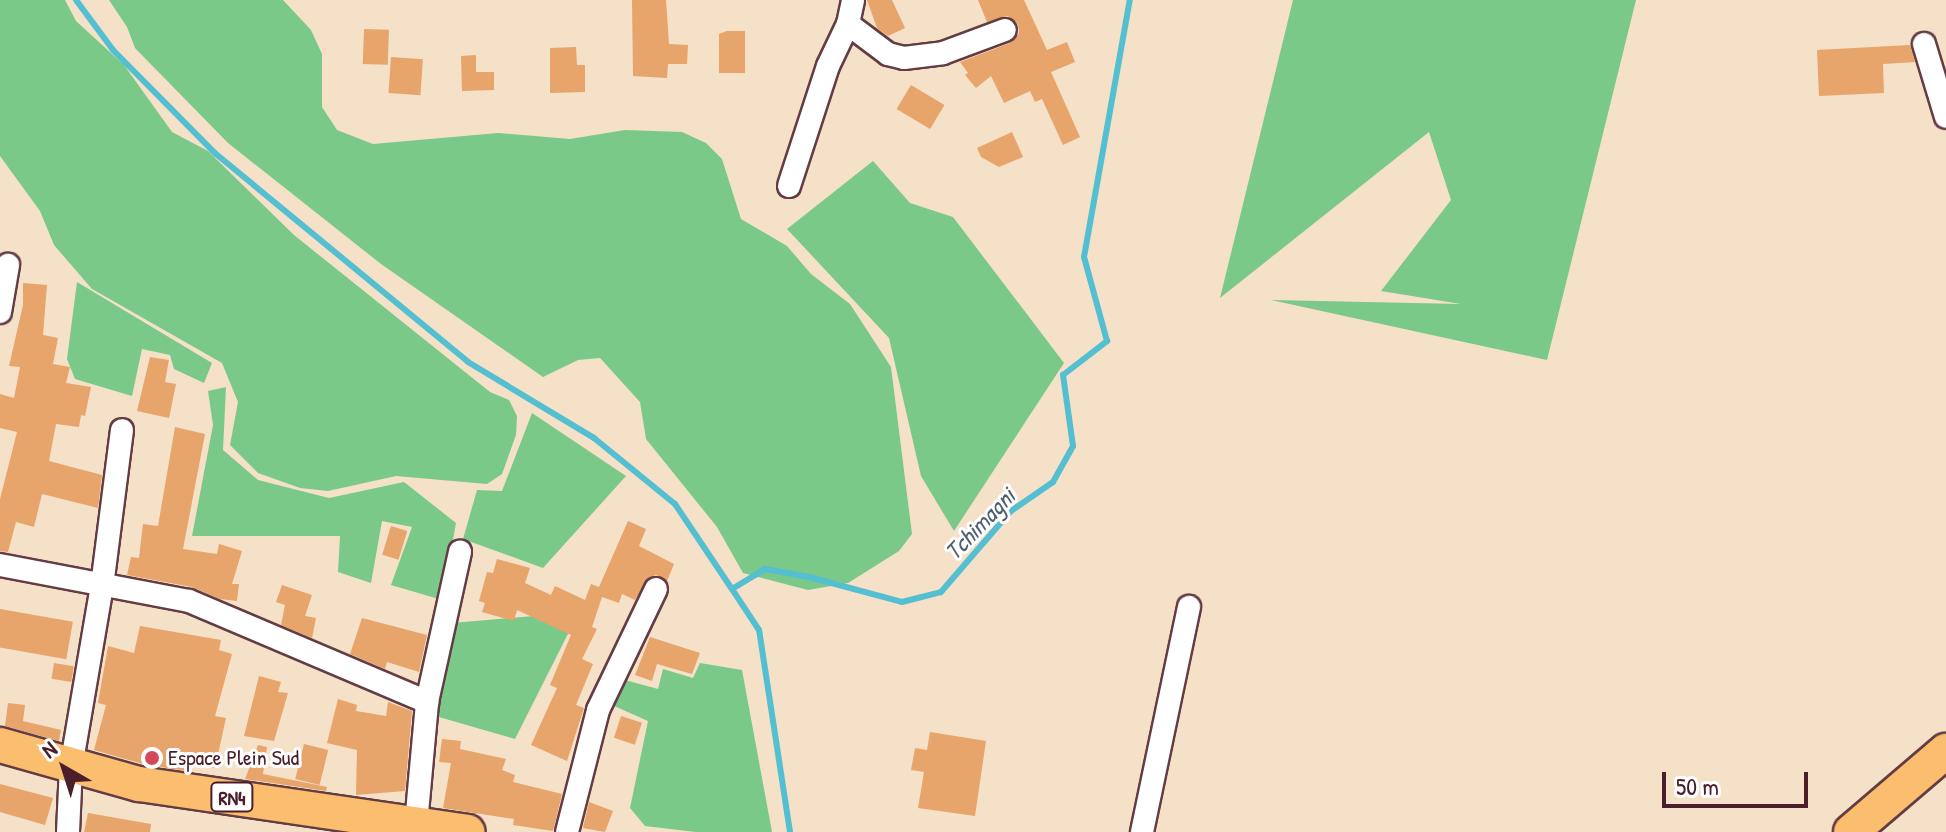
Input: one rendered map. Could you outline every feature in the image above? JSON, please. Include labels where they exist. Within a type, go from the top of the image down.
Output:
[{"type":"highway","name":"RN4","points":[[0,745],[139,784],[403,826],[468,832]]},
{"type":"highway","points":[[1851,832],[1946,751]]},
{"type":"street","points":[[789,186],[828,66],[848,24],[853,0]]},
{"type":"street","points":[[848,24],[888,54],[904,58],[943,53],[1005,30]]},
{"type":"street","points":[[1924,44],[1946,117]]},
{"type":"street","points":[[0,312],[8,265]]},
{"type":"street","points":[[68,832],[71,767],[102,586],[122,430]]},
{"type":"street","points":[[403,826],[460,552]]},
{"type":"street","points":[[0,565],[189,601],[427,702]]},
{"type":"street","points":[[567,832],[598,710],[656,589]]},
{"type":"street","points":[[1142,832],[1189,607]]},
{"type":"green space","points":[[0,0],[65,0],[76,21],[124,65],[172,132],[208,151],[294,235],[490,392],[509,400],[517,416],[516,435],[502,474],[487,484],[396,476],[328,491],[300,488],[258,473],[230,445],[238,402],[222,363],[92,289],[54,245],[40,211],[0,156]]},
{"type":"green space","points":[[109,0],[283,0],[311,30],[322,54],[322,107],[337,130],[373,144],[498,133],[570,139],[625,130],[682,132],[706,143],[722,159],[741,219],[787,246],[811,274],[850,304],[891,367],[912,534],[899,551],[848,583],[808,590],[743,573],[717,527],[646,439],[640,402],[600,358],[578,360],[543,377],[381,264],[228,143],[135,48],[127,27]]},
{"type":"green space","points":[[1293,0],[1636,0],[1547,360],[1271,300],[1461,304],[1381,291],[1451,200],[1429,132],[1220,298]]},
{"type":"green space","points":[[873,161],[910,203],[953,217],[1064,363],[954,531],[921,476],[889,338],[787,229]]},
{"type":"green space","points":[[77,282],[212,363],[204,383],[174,369],[170,355],[142,349],[132,396],[75,379],[67,359]]},
{"type":"green space","points":[[226,387],[223,450],[258,480],[329,498],[404,482],[456,523],[442,600],[391,585],[412,527],[382,521],[371,583],[338,572],[340,536],[192,536],[213,425],[208,391]]},
{"type":"green space","points":[[532,413],[626,476],[543,568],[463,539],[477,490],[502,491]]},
{"type":"green space","points":[[579,612],[515,739],[432,715],[452,623]]},
{"type":"green space","points":[[700,663],[742,670],[772,832],[696,832],[645,826],[630,808],[648,721],[612,705],[625,680],[658,689],[663,669],[693,678]]},
{"type":"building","points":[[632,0],[666,0],[669,44],[688,45],[687,64],[668,64],[667,78],[633,76]]},
{"type":"building","points":[[867,0],[892,0],[905,28],[888,36],[877,28]]},
{"type":"building","points":[[978,0],[1024,0],[1047,50],[1067,42],[1075,62],[1051,72],[1080,137],[1063,145],[1042,99],[1035,102],[1030,91],[1004,103],[991,76],[976,88],[965,75],[968,73],[960,62],[1010,43],[1019,33],[1018,24],[1008,16],[987,22]]},
{"type":"building","points":[[364,29],[389,30],[388,65],[363,64]]},
{"type":"building","points":[[745,31],[745,73],[719,73],[719,34]]},
{"type":"building","points":[[1910,45],[1915,62],[1883,64],[1884,93],[1819,96],[1817,50]]},
{"type":"building","points":[[576,47],[577,65],[585,65],[585,92],[550,93],[550,48]]},
{"type":"building","points":[[476,55],[476,72],[494,72],[494,90],[462,91],[461,56]]},
{"type":"building","points":[[391,57],[423,59],[420,95],[388,93]]},
{"type":"building","points":[[911,85],[944,105],[930,129],[897,109]]},
{"type":"building","points":[[1012,132],[1023,157],[999,167],[981,157],[977,148]]},
{"type":"building","points":[[23,283],[47,285],[43,335],[58,338],[53,364],[70,367],[66,383],[91,387],[85,416],[81,415],[79,427],[56,424],[49,461],[102,475],[98,508],[42,494],[34,527],[16,522],[8,552],[0,551],[0,499],[17,432],[0,428],[0,394],[14,398],[20,367],[9,366],[23,305]]},
{"type":"building","points":[[150,357],[169,360],[165,382],[176,384],[169,418],[137,411]]},
{"type":"building","points":[[175,427],[205,434],[183,549],[217,554],[219,544],[242,551],[232,584],[239,584],[237,601],[220,599],[192,587],[127,575],[131,557],[139,558],[143,524],[158,526]]},
{"type":"building","points":[[628,521],[646,529],[639,546],[674,564],[667,581],[656,575],[648,578],[635,600],[622,594],[619,603],[602,597],[592,627],[597,629],[582,659],[593,664],[576,705],[584,708],[567,761],[531,745],[557,688],[550,685],[571,635],[517,610],[514,621],[482,612],[485,603],[479,601],[487,572],[493,573],[497,559],[530,568],[525,583],[551,595],[555,586],[585,600],[591,584],[599,587]]},
{"type":"building","points":[[391,526],[407,531],[398,560],[382,555]]},
{"type":"building","points":[[282,585],[312,595],[305,616],[316,618],[312,638],[281,625],[285,605],[276,602]]},
{"type":"building","points":[[0,609],[73,622],[66,659],[0,648]]},
{"type":"building","points":[[362,618],[427,635],[419,672],[387,662],[385,669],[350,654]]},
{"type":"building","points":[[140,626],[221,640],[219,650],[232,654],[215,716],[226,718],[215,768],[188,762],[186,771],[143,764],[94,750],[106,705],[98,703],[108,646],[134,653]]},
{"type":"building","points":[[650,637],[700,653],[692,674],[657,664],[652,681],[635,675]]},
{"type":"building","points":[[54,663],[74,666],[71,682],[51,679]]},
{"type":"building","points":[[259,676],[281,682],[278,692],[288,693],[274,741],[244,736]]},
{"type":"building","points":[[338,699],[357,705],[356,711],[386,716],[388,702],[412,711],[405,791],[356,795],[357,750],[327,743]]},
{"type":"building","points":[[8,703],[25,705],[23,721],[61,730],[59,741],[5,726]]},
{"type":"building","points":[[621,716],[642,723],[635,745],[614,738]]},
{"type":"building","points":[[930,732],[986,741],[975,816],[918,808],[924,772],[911,770],[915,748],[927,750]]},
{"type":"building","points":[[442,739],[461,741],[460,749],[506,759],[502,770],[515,775],[513,782],[562,794],[553,831],[513,825],[514,819],[443,808],[451,763],[439,762]]},
{"type":"building","points":[[304,744],[328,750],[320,785],[295,779]]},
{"type":"building","points":[[258,745],[267,747],[263,774],[327,787],[326,791],[245,779]]},
{"type":"building","points":[[0,784],[53,798],[45,825],[0,812]]},
{"type":"building","points":[[589,802],[613,811],[605,832],[583,828]]},
{"type":"building","points":[[88,813],[151,824],[150,832],[84,832]]},
{"type":"waterway","points":[[76,0],[113,50],[216,154],[468,362],[594,438],[675,504],[732,589]]},
{"type":"waterway","name":"Tchimagni","points":[[790,832],[759,630],[732,589],[765,569],[809,577],[902,602],[941,592],[1011,511],[1053,482],[1073,446],[1063,375],[1107,341],[1084,257],[1130,0]]},
{"type":"place","name":"Espace Plein Sud","points":[[152,758]]}]
